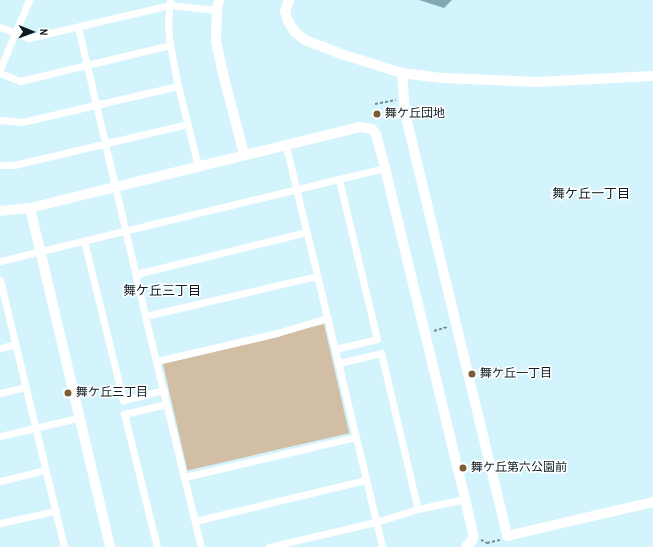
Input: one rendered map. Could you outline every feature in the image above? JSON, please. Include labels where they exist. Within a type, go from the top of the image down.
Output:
[{"type":"street","points":[[0,69],[29,0]]},
{"type":"street","points":[[289,0],[285,12],[288,21],[295,32],[305,40],[341,54],[402,73],[442,78],[537,82],[653,76]]},
{"type":"street","points":[[0,27],[29,38],[78,27],[170,2],[218,5],[216,41],[244,154]]},
{"type":"street","points":[[170,2],[168,24],[170,45],[178,86],[198,166]]},
{"type":"street","points":[[78,27],[145,316],[202,547]]},
{"type":"street","points":[[0,73],[20,81],[170,45]]},
{"type":"street","points":[[402,73],[405,113],[507,536],[653,502]]},
{"type":"street","points":[[0,120],[22,122],[178,86]]},
{"type":"street","points":[[0,165],[14,165],[187,124]]},
{"type":"street","points":[[0,211],[30,208],[244,154],[286,146],[366,127],[372,129],[376,134],[385,168],[465,499],[473,535],[472,541],[466,547]]},
{"type":"street","points":[[286,146],[382,547]]},
{"type":"street","points":[[0,261],[126,232],[385,168]]},
{"type":"street","points":[[335,349],[377,339],[339,180]]},
{"type":"street","points":[[30,208],[78,418],[110,547]]},
{"type":"street","points":[[136,274],[307,232]]},
{"type":"street","points":[[84,241],[123,400],[164,390]]},
{"type":"street","points":[[145,316],[317,276]]},
{"type":"street","points":[[0,280],[3,305],[16,344],[64,547]]},
{"type":"street","points":[[157,360],[277,333],[327,318]]},
{"type":"street","points":[[0,348],[16,344]]},
{"type":"street","points":[[339,363],[381,354],[418,509]]},
{"type":"street","points":[[0,393],[25,387]]},
{"type":"street","points":[[157,547],[124,414],[166,404]]},
{"type":"street","points":[[0,436],[78,418]]},
{"type":"street","points":[[185,478],[356,437]]},
{"type":"street","points":[[0,481],[45,470]]},
{"type":"street","points":[[195,521],[366,480]]},
{"type":"street","points":[[269,547],[376,522],[418,509],[465,499]]},
{"type":"street","points":[[0,523],[55,511]]},
{"type":"path","points":[[375,104],[404,98]]},
{"type":"path","points":[[425,333],[457,325]]},
{"type":"path","points":[[473,535],[487,543],[500,540],[507,536]]},
{"type":"shaded area","points":[[324,324],[349,433],[187,470],[162,361]]},
{"type":"water","points":[[419,0],[452,0],[444,8]]},
{"type":"place","name":"舞ケ丘団地","points":[[377,114]]},
{"type":"place","name":"舞ケ丘一丁目","points":[[472,374]]},
{"type":"place","name":"舞ケ丘三丁目","points":[[68,393]]},
{"type":"place","name":"舞ケ丘第六公園前","points":[[463,468]]},
{"type":"district","name":"舞ケ丘一丁目","points":[[591,194]]},
{"type":"district","name":"舞ケ丘三丁目","points":[[162,291]]}]
